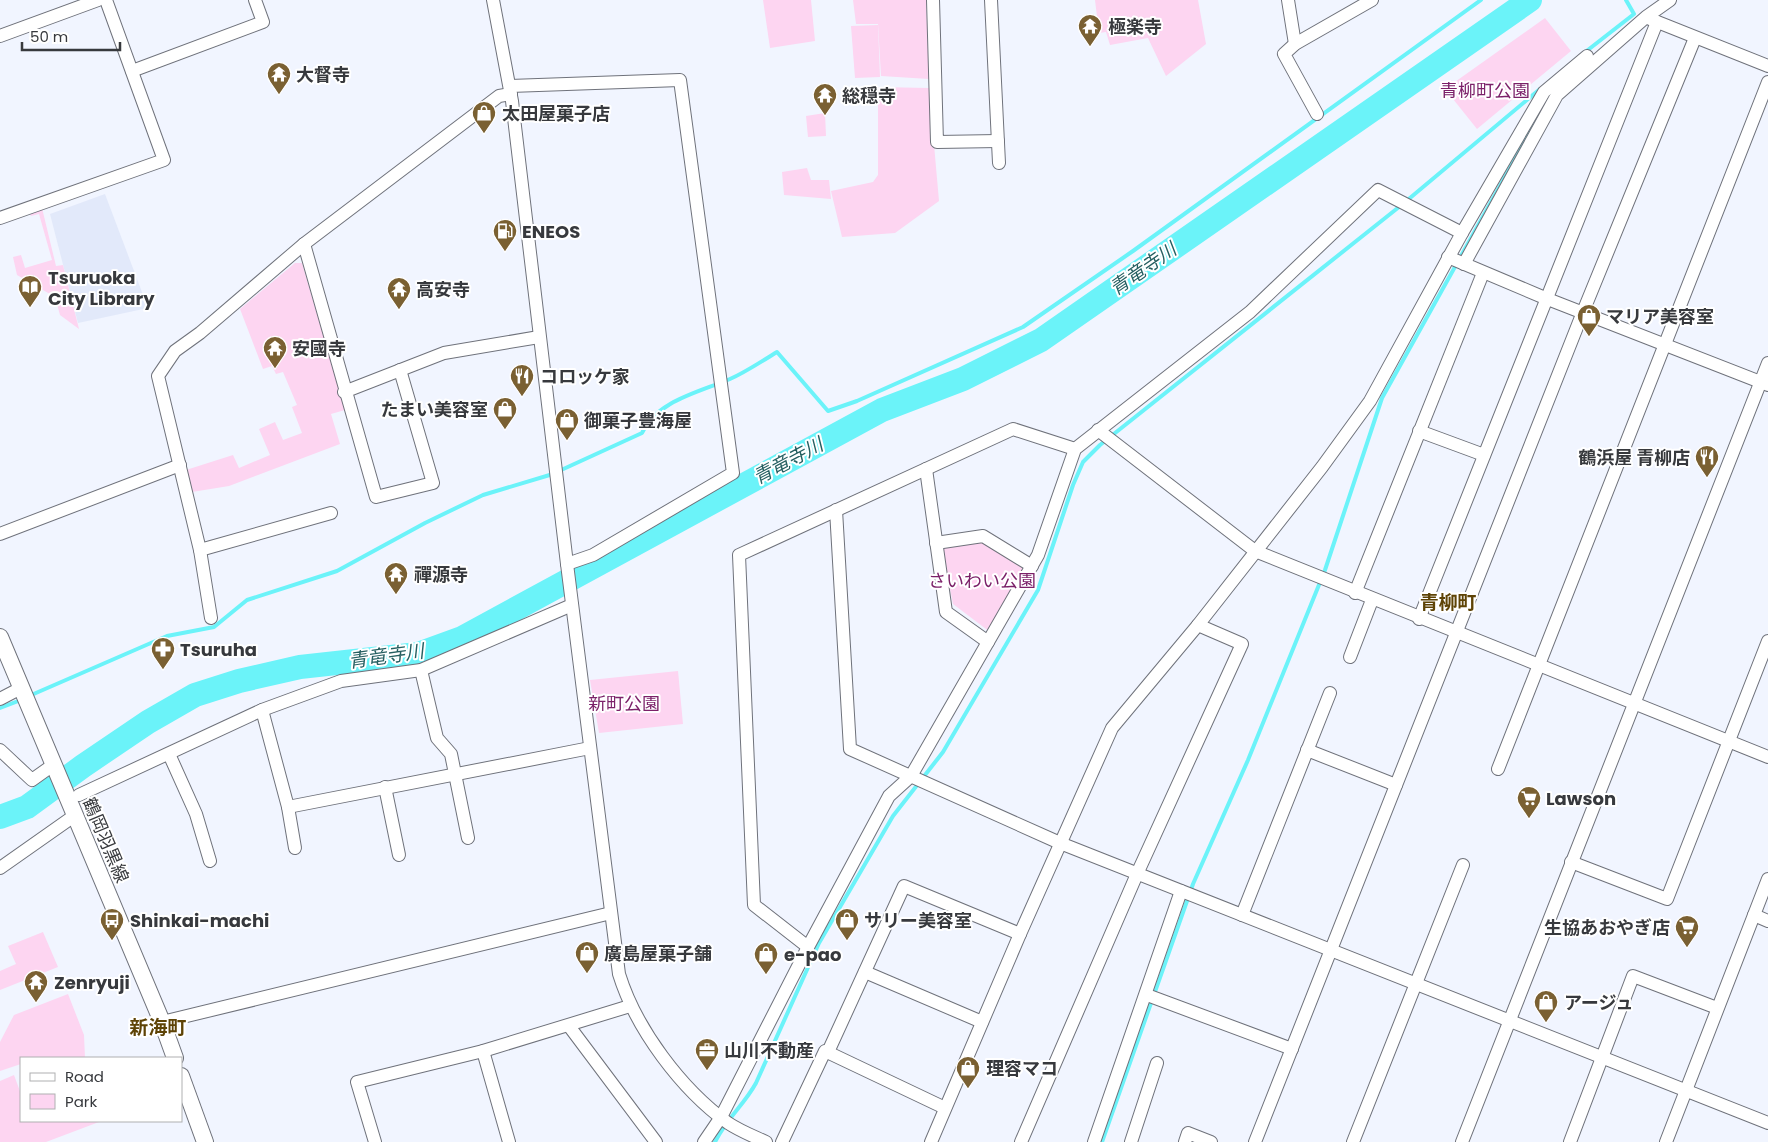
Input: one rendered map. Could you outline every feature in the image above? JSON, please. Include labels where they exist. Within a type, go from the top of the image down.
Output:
[{"type":"main road","name":"鶴岡羽黒線","points":[[0,637],[162,1022],[175,1057]]},
{"type":"main road","points":[[182,1079],[205,1142]]},
{"type":"street","points":[[0,36],[98,0]]},
{"type":"street","points":[[0,218],[164,160],[106,0]]},
{"type":"street","points":[[132,71],[263,22],[255,0]]},
{"type":"street","points":[[493,0],[511,90],[566,564],[619,974],[630,1006],[651,1040],[702,1103],[721,1117],[766,1142]]},
{"type":"street","points":[[932,0],[938,142],[998,141]]},
{"type":"street","points":[[991,0],[999,163]]},
{"type":"street","points":[[1288,0],[1295,44]]},
{"type":"street","points":[[1317,114],[1284,54],[1295,44],[1372,0]]},
{"type":"street","points":[[1464,264],[1557,95],[1652,20],[1670,0]]},
{"type":"street","points":[[1652,20],[1768,66]]},
{"type":"street","points":[[1420,619],[1652,20]]},
{"type":"street","points":[[1255,1142],[1582,312],[1695,38]]},
{"type":"street","points":[[931,1142],[1020,934],[1112,728],[1198,625],[1370,401],[1448,257],[1544,92],[1587,56]]},
{"type":"street","points":[[212,618],[200,550],[158,376],[175,351],[200,333],[304,244],[499,96],[511,90],[680,80],[733,473],[593,556],[566,564]]},
{"type":"street","points":[[1498,769],[1768,82]]},
{"type":"street","points":[[704,1142],[721,1117],[808,947],[889,796],[911,776],[1038,555],[1075,449],[1250,312],[1378,190],[1462,233]]},
{"type":"street","points":[[304,244],[344,392],[376,497],[433,482],[400,370]]},
{"type":"street","points":[[1448,257],[1545,298],[1665,343],[1764,384]]},
{"type":"street","points":[[1355,593],[1483,272]]},
{"type":"street","points":[[344,392],[444,353],[539,337]]},
{"type":"street","points":[[1462,1142],[1571,862],[1764,384],[1768,363]]},
{"type":"street","points":[[808,947],[754,905],[739,555],[1013,429],[1075,449]]},
{"type":"street","points":[[1098,430],[1255,551],[1372,600],[1768,757]]},
{"type":"street","points":[[1419,431],[1484,455]]},
{"type":"street","points":[[0,534],[180,465]]},
{"type":"street","points":[[926,469],[946,612],[988,642]]},
{"type":"street","points":[[836,510],[850,749],[1060,843],[1768,1123]]},
{"type":"street","points":[[200,550],[331,513]]},
{"type":"street","points":[[936,543],[983,536],[1032,566]]},
{"type":"street","points":[[1350,657],[1372,600]]},
{"type":"street","points":[[79,795],[262,710],[342,681],[421,670],[572,605]]},
{"type":"street","points":[[1021,1142],[1138,874],[1242,644],[1198,625]]},
{"type":"street","points":[[1571,862],[1667,899],[1768,641]]},
{"type":"street","points":[[421,670],[437,738],[451,754],[468,838]]},
{"type":"street","points":[[0,699],[21,688]]},
{"type":"street","points":[[1242,915],[1330,692]]},
{"type":"street","points":[[262,710],[288,807],[295,848]]},
{"type":"street","points":[[288,807],[590,748]]},
{"type":"street","points":[[0,750],[32,780],[51,759]]},
{"type":"street","points":[[1307,750],[1396,786]]},
{"type":"street","points":[[169,754],[196,814],[210,861]]},
{"type":"street","points":[[385,787],[399,855]]},
{"type":"street","points":[[0,868],[74,816]]},
{"type":"street","points":[[1353,1142],[1463,865]]},
{"type":"street","points":[[1666,1142],[1768,879]]},
{"type":"street","points":[[782,1142],[825,1051],[828,1052],[904,886],[1020,934]]},
{"type":"street","points":[[1094,1142],[1147,995],[1181,891]]},
{"type":"street","points":[[162,1022],[514,935],[611,914]]},
{"type":"street","points":[[1754,915],[1768,921]]},
{"type":"street","points":[[865,972],[982,1022]]},
{"type":"street","points":[[1570,1142],[1633,976],[1717,1008]]},
{"type":"street","points":[[1147,995],[1292,1049]]},
{"type":"street","points":[[375,1142],[357,1082],[483,1051],[630,1006]]},
{"type":"street","points":[[569,1026],[656,1142]]},
{"type":"street","points":[[483,1051],[509,1142]]},
{"type":"street","points":[[828,1052],[945,1108]]},
{"type":"street","points":[[1131,1142],[1157,1063]]},
{"type":"street","points":[[1186,1142],[1188,1133],[1210,1142]]},
{"type":"shaded area","points":[[105,194],[148,308],[78,323],[50,214]]},
{"type":"green space","points":[[763,0],[811,0],[815,41],[770,48]]},
{"type":"green space","points":[[853,0],[926,0],[929,79],[881,76],[878,24],[856,24]]},
{"type":"green space","points":[[1095,0],[1198,0],[1206,44],[1166,76],[1148,38],[1110,45],[1106,32],[1099,33]]},
{"type":"green space","name":"青柳町公園","points":[[1545,18],[1571,51],[1477,129],[1445,89]]},
{"type":"green space","points":[[878,25],[880,77],[855,78],[851,26]]},
{"type":"green space","points":[[878,87],[929,88],[939,201],[895,233],[842,237],[831,191],[873,182],[878,175]]},
{"type":"green space","points":[[825,113],[826,136],[808,137],[806,116]]},
{"type":"green space","points":[[807,168],[811,180],[829,180],[831,199],[784,195],[782,172]]},
{"type":"green space","points":[[42,208],[56,266],[63,265],[79,329],[60,315],[55,297],[17,275],[13,257],[21,255],[25,268],[52,260],[39,214],[31,216],[29,213]]},
{"type":"green space","points":[[295,263],[302,263],[345,410],[331,414],[340,444],[229,486],[192,492],[186,470],[233,455],[239,468],[270,455],[259,429],[275,422],[283,440],[302,433],[292,407],[297,405],[283,372],[276,374],[272,366],[263,369],[240,309]]},
{"type":"green space","name":"さいわい公園","points":[[981,541],[1025,567],[990,632],[953,604],[942,548]]},
{"type":"green space","name":"新町公園","points":[[678,671],[683,724],[599,733],[590,680]]},
{"type":"green space","points":[[43,932],[58,967],[0,990],[0,971],[16,964],[8,946]]},
{"type":"green space","points":[[68,994],[84,1035],[85,1057],[20,1057],[20,1064],[0,1071],[0,1042],[14,1015]]},
{"type":"green space","points":[[14,1075],[20,1091],[20,1122],[99,1122],[46,1142],[0,1142],[0,1081]]},
{"type":"waterway","points":[[559,471],[642,433],[657,413],[668,405],[736,376],[777,352],[828,411],[857,401],[1023,327],[1133,251],[1481,0]]},
{"type":"waterway","name":"青竜寺川","points":[[0,817],[27,807],[148,722],[195,695],[239,681],[300,667],[418,654],[462,638],[882,410],[963,379],[1041,340],[1530,0]]},
{"type":"waterway","points":[[1584,53],[1634,14],[1626,0]]},
{"type":"waterway","points":[[715,1142],[756,1083],[819,943],[893,816],[943,752],[1038,590],[1073,485],[1083,462],[1100,445],[1404,203],[1540,89]]},
{"type":"waterway","points":[[1102,1142],[1193,884],[1248,760],[1325,570],[1382,398],[1540,114]]},
{"type":"waterway","points":[[29,696],[167,636],[214,627],[247,600],[337,571],[425,523],[483,495],[553,474]]},
{"type":"waterway","points":[[0,708],[21,700]]},
{"type":"place","name":"極楽寺","points":[[1090,47]]},
{"type":"place","name":"大督寺","points":[[279,95]]},
{"type":"place","name":"総穏寺","points":[[825,116]]},
{"type":"place","name":"太田屋菓子店","points":[[484,134]]},
{"type":"place","name":"ENEOS","points":[[505,252]]},
{"type":"place","name":"Tsuruoka City Library","points":[[30,308]]},
{"type":"place","name":"高安寺","points":[[399,310]]},
{"type":"place","name":"マリア美容室","points":[[1589,337]]},
{"type":"place","name":"安國寺","points":[[275,369]]},
{"type":"place","name":"コロッケ家","points":[[522,397]]},
{"type":"place","name":"たまい美容室","points":[[505,430]]},
{"type":"place","name":"御菓子豊海屋","points":[[567,441]]},
{"type":"place","name":"鶴浜屋 青柳店","points":[[1707,478]]},
{"type":"place","name":"禪源寺","points":[[396,595]]},
{"type":"place","name":"Tsuruha","points":[[163,670]]},
{"type":"place","name":"Lawson","points":[[1529,819]]},
{"type":"place","name":"Shinkai-machi","points":[[112,941]]},
{"type":"place","name":"サリー美容室","points":[[847,941]]},
{"type":"place","name":"生協あおやぎ店","points":[[1687,948]]},
{"type":"place","name":"廣島屋菓子舗","points":[[587,974]]},
{"type":"place","name":"e-pao","points":[[766,975]]},
{"type":"place","name":"Zenryuji","points":[[36,1003]]},
{"type":"place","name":"アージュ","points":[[1546,1023]]},
{"type":"place","name":"山川不動産","points":[[707,1071]]},
{"type":"place","name":"理容マコ","points":[[968,1089]]},
{"type":"district","name":"青柳町","points":[[1448,602]]},
{"type":"district","name":"新海町","points":[[158,1027]]}]
